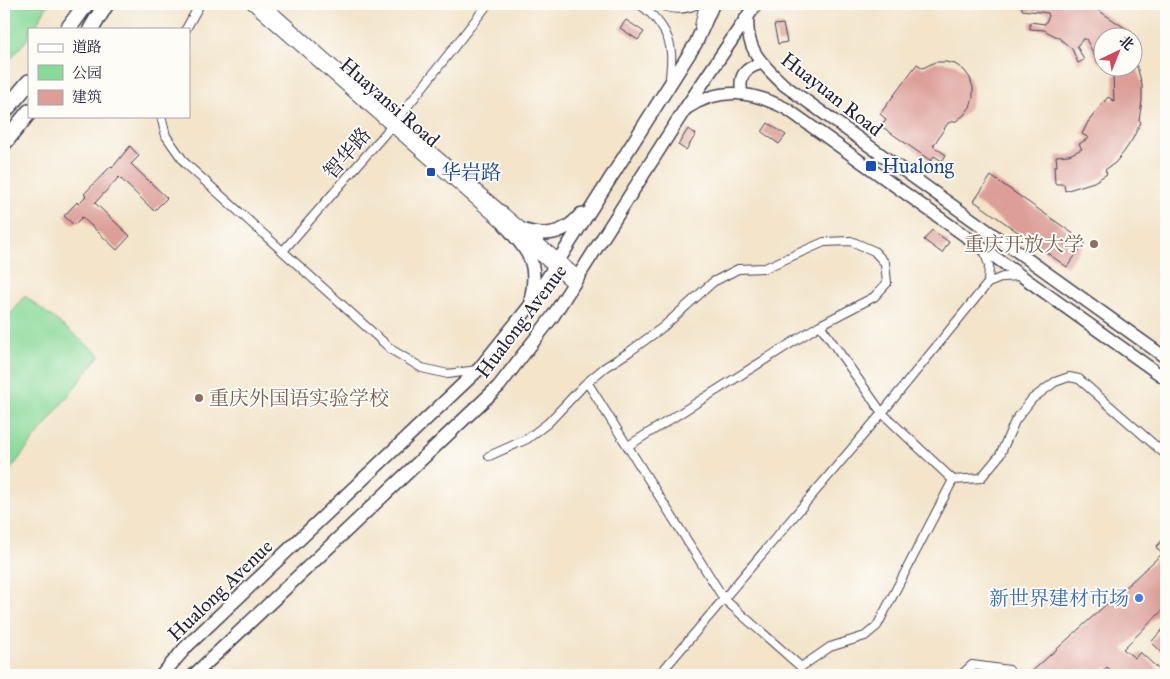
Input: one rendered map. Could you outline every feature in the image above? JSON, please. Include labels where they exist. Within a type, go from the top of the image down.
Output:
[{"type":"highway","points":[[69,28],[86,4]]},
{"type":"highway","points":[[91,28],[106,4]]},
{"type":"highway","points":[[4,112],[28,83]]},
{"type":"highway","points":[[4,144],[28,113]]},
{"type":"main road","name":"Hualong Avenue","points":[[162,675],[193,640],[479,369],[529,307],[696,43],[714,4]]},
{"type":"main road","name":"Hualong Avenue","points":[[194,675],[499,386],[533,343],[576,280],[683,112],[756,4]]},
{"type":"main road","name":"Huayuan Road","points":[[748,15],[747,28],[754,53],[784,85],[1166,358]]},
{"type":"main road","points":[[742,94],[740,84],[742,76],[747,69],[762,63]]},
{"type":"main road","name":"Huayuan Road","points":[[683,112],[711,96],[726,93],[742,94],[770,101],[787,109],[1166,379]]},
{"type":"main road","points":[[521,229],[540,234],[570,226],[610,179]]},
{"type":"main road","points":[[505,226],[525,249],[534,268],[534,286],[529,307]]},
{"type":"street","points":[[187,28],[200,4]]},
{"type":"street","name":"Huayansi Road","points":[[252,4],[393,124],[521,229],[556,264]]},
{"type":"street","name":"Huayansi Road","points":[[264,4],[505,226],[576,280]]},
{"type":"street","name":"智华路","points":[[283,251],[393,124],[488,4]]},
{"type":"street","points":[[640,4],[652,13],[663,29],[671,51],[670,84]]},
{"type":"street","points":[[658,4],[669,8],[684,9],[697,4]]},
{"type":"street","name":"Hualong Avenue","points":[[696,43],[704,4]]},
{"type":"street","points":[[162,118],[166,136],[185,163],[392,350],[422,368],[448,374],[479,369]]},
{"type":"street","points":[[489,456],[527,440],[548,423],[587,382],[663,327],[713,282],[738,270],[765,268],[824,242],[851,241],[874,251],[885,263],[887,283],[874,297],[820,325],[628,446]]},
{"type":"street","points":[[984,250],[989,266],[988,283]]},
{"type":"street","points":[[659,675],[882,413],[988,283],[1003,277],[1020,276]]},
{"type":"street","points":[[820,325],[882,413],[953,480],[980,478],[1000,455],[1015,421],[1032,399],[1055,382],[1069,377],[1079,379],[1166,455]]},
{"type":"street","points":[[587,382],[724,598],[800,667],[830,647],[865,636],[877,626],[953,480]]},
{"type":"street","points":[[961,675],[972,665],[1009,670]]},
{"type":"green space","points":[[4,4],[48,4],[35,28],[28,28],[28,38],[4,67]]},
{"type":"green space","points":[[25,296],[100,355],[10,470],[4,466],[4,323]]},
{"type":"building","points":[[1022,4],[1089,4],[1125,28],[1092,28],[1092,51],[1086,39],[1083,39],[1077,46],[1084,60],[1078,63],[1072,49],[1059,38],[1044,30],[1030,29],[1030,22],[1045,24],[1049,16],[1048,13],[1022,10]]},
{"type":"building","points":[[626,20],[644,32],[638,40],[620,28]]},
{"type":"building","points":[[783,24],[787,42],[778,44],[774,25]]},
{"type":"building","points":[[935,62],[955,64],[964,70],[970,78],[973,88],[973,98],[970,107],[956,121],[948,123],[933,146],[946,155],[942,161],[934,156],[931,161],[881,126],[886,119],[880,114],[917,64],[923,68]]},
{"type":"building","points":[[1113,78],[1140,78],[1142,101],[1139,120],[1141,122],[1132,140],[1115,163],[1105,170],[1107,174],[1094,182],[1065,191],[1064,184],[1055,184],[1054,166],[1057,166],[1056,156],[1069,155],[1082,149],[1079,144],[1089,138],[1082,134],[1088,122],[1108,97],[1114,101]]},
{"type":"building","points":[[768,123],[786,135],[779,144],[762,132]]},
{"type":"building","points":[[688,129],[696,134],[686,150],[678,145]]},
{"type":"building","points":[[130,146],[139,156],[131,164],[167,198],[154,211],[119,177],[95,203],[130,236],[117,250],[82,217],[74,225],[64,216],[77,202],[78,204],[86,196],[84,194],[111,166],[112,168]]},
{"type":"building","points":[[991,176],[1085,242],[1067,267],[974,201]]},
{"type":"building","points":[[932,230],[949,242],[942,253],[924,240]]},
{"type":"building","name":"新世界建材市场","points":[[1166,536],[1166,607],[1123,649],[1135,658],[1140,652],[1165,675],[1116,675],[1107,667],[1099,675],[1028,675],[1162,554],[1156,547]]},
{"type":"building","points":[[1166,626],[1166,656],[1151,642]]},
{"type":"place","name":"Hualong","points":[[871,166]]},
{"type":"place","name":"华岩路","points":[[431,172]]},
{"type":"place","name":"重庆开放大学","points":[[1094,244]]},
{"type":"place","name":"重庆外国语实验学校","points":[[199,398]]},
{"type":"place","name":"新世界建材市场","points":[[1139,598]]}]
